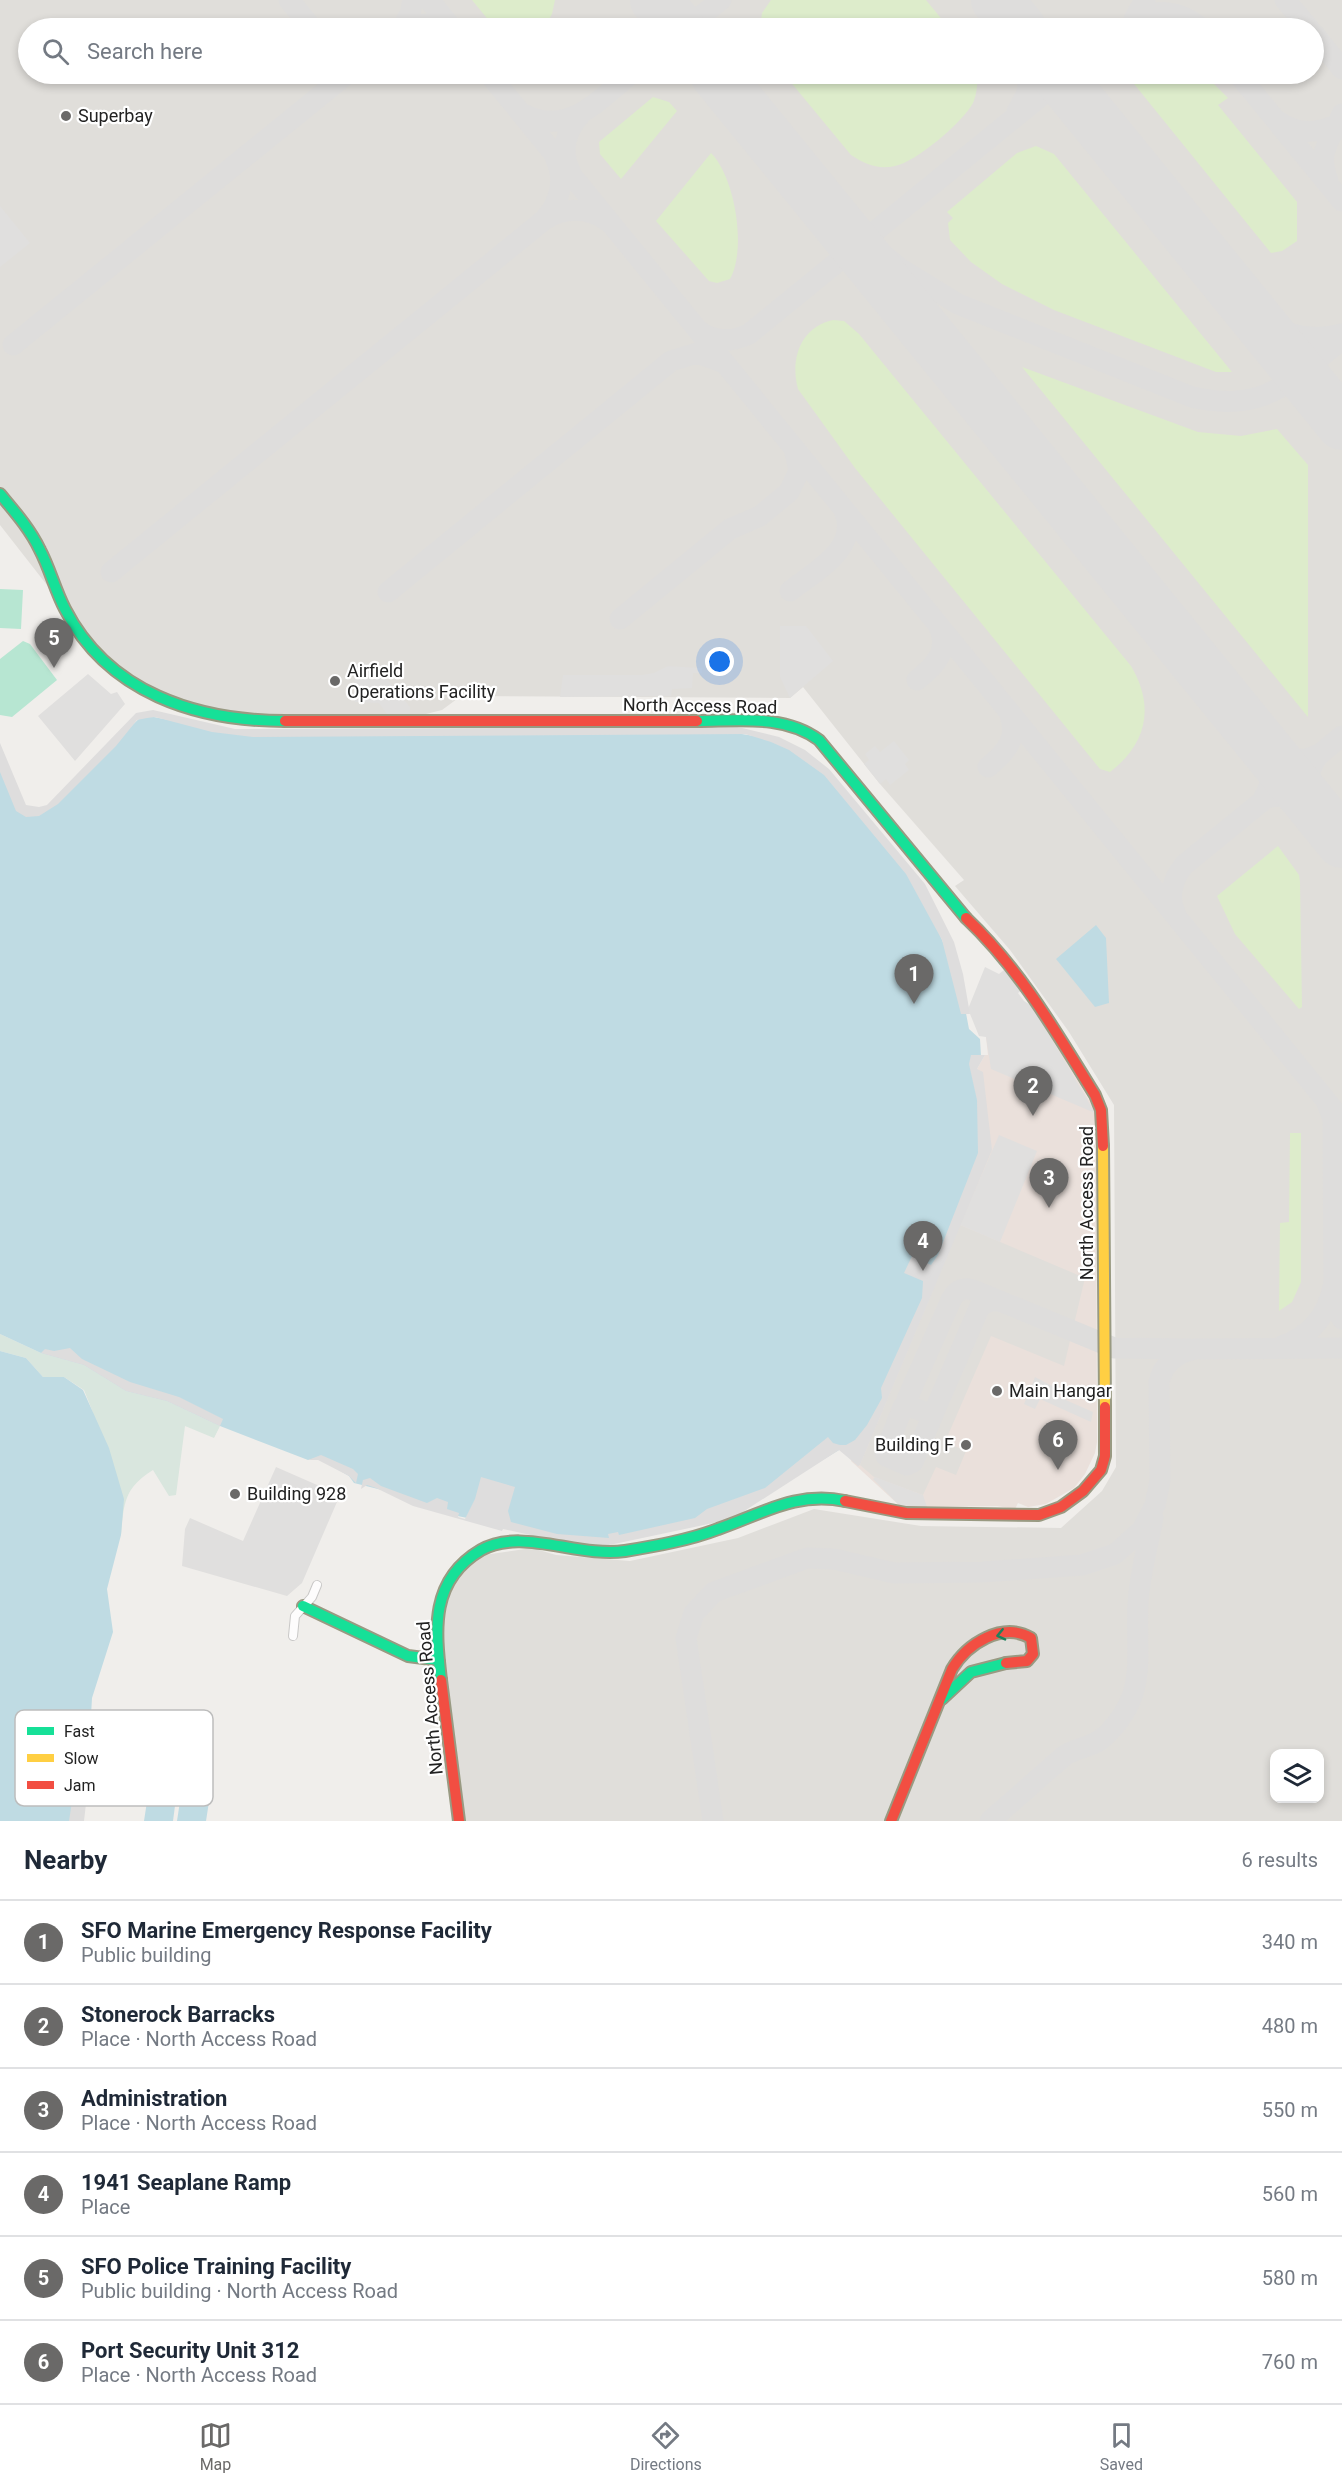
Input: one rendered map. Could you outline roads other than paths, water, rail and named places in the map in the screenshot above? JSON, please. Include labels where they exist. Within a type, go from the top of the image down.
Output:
[{"type":"street","name":"North Access Road","points":[[0,494],[34,538],[66,612],[86,642],[113,671],[134,688],[180,707],[219,716],[259,721],[768,721],[790,725],[808,732],[819,740],[954,907],[990,942],[1033,995],[1099,1103],[1103,1124],[1105,1456],[1101,1470],[1083,1491],[1053,1510],[1031,1516],[1006,1512],[906,1513],[836,1499],[814,1498],[773,1506],[717,1530],[624,1551],[590,1552],[528,1541],[498,1543],[472,1556],[457,1570],[446,1586],[437,1619],[439,1660],[459,1821]]},
{"type":"street","points":[[293,1636],[295,1616],[312,1597],[317,1585]]},
{"type":"street","points":[[303,1606],[408,1656],[439,1660]]},
{"type":"street","points":[[891,1821],[942,1699],[952,1669],[962,1654],[973,1644],[1013,1632],[1024,1633],[1031,1638],[1033,1654],[1027,1661],[984,1665],[957,1680],[942,1699]]},
{"type":"water","points":[[143,715],[239,733],[729,732],[774,739],[829,773],[916,879],[960,982],[969,1029],[980,1039],[981,1056],[975,1066],[989,1148],[865,1440],[839,1450],[737,1512],[594,1544],[443,1513],[382,1490],[354,1483],[349,1476],[318,1458],[308,1460],[220,1426],[167,1401],[126,1391],[84,1365],[41,1353],[0,1334],[0,757],[17,804],[42,811]]},
{"type":"water","points":[[1096,925],[1106,938],[1109,1003],[1095,1007],[1056,959]]},
{"type":"water","points":[[0,1351],[26,1358],[43,1377],[64,1377],[83,1390],[109,1448],[124,1499],[121,1535],[107,1589],[113,1632],[92,1698],[91,1710],[15,1710],[15,1806],[84,1806],[82,1821],[0,1821]]},
{"type":"water","points":[[146,1806],[175,1806],[173,1821],[144,1821]]},
{"type":"water","points":[[179,1806],[208,1806],[206,1821],[177,1821]]},
{"type":"place","name":"Superbay","points":[[66,116]]},
{"type":"place","name":"SFO Police Training Facility","points":[[54,668]]},
{"type":"place","name":"Airfield Operations Facility","points":[[335,681]]},
{"type":"place","name":"SFO Marine Emergency Response Facility","points":[[914,1004]]},
{"type":"place","name":"Stonerock Barracks","points":[[1033,1116]]},
{"type":"place","name":"Administration","points":[[1049,1208]]},
{"type":"place","name":"1941 Seaplane Ramp","points":[[923,1271]]},
{"type":"place","name":"Main Hangar","points":[[997,1391]]},
{"type":"place","name":"Building F","points":[[966,1445]]},
{"type":"place","name":"Port Security Unit 312","points":[[1058,1470]]},
{"type":"place","name":"Building 928","points":[[235,1494]]}]
